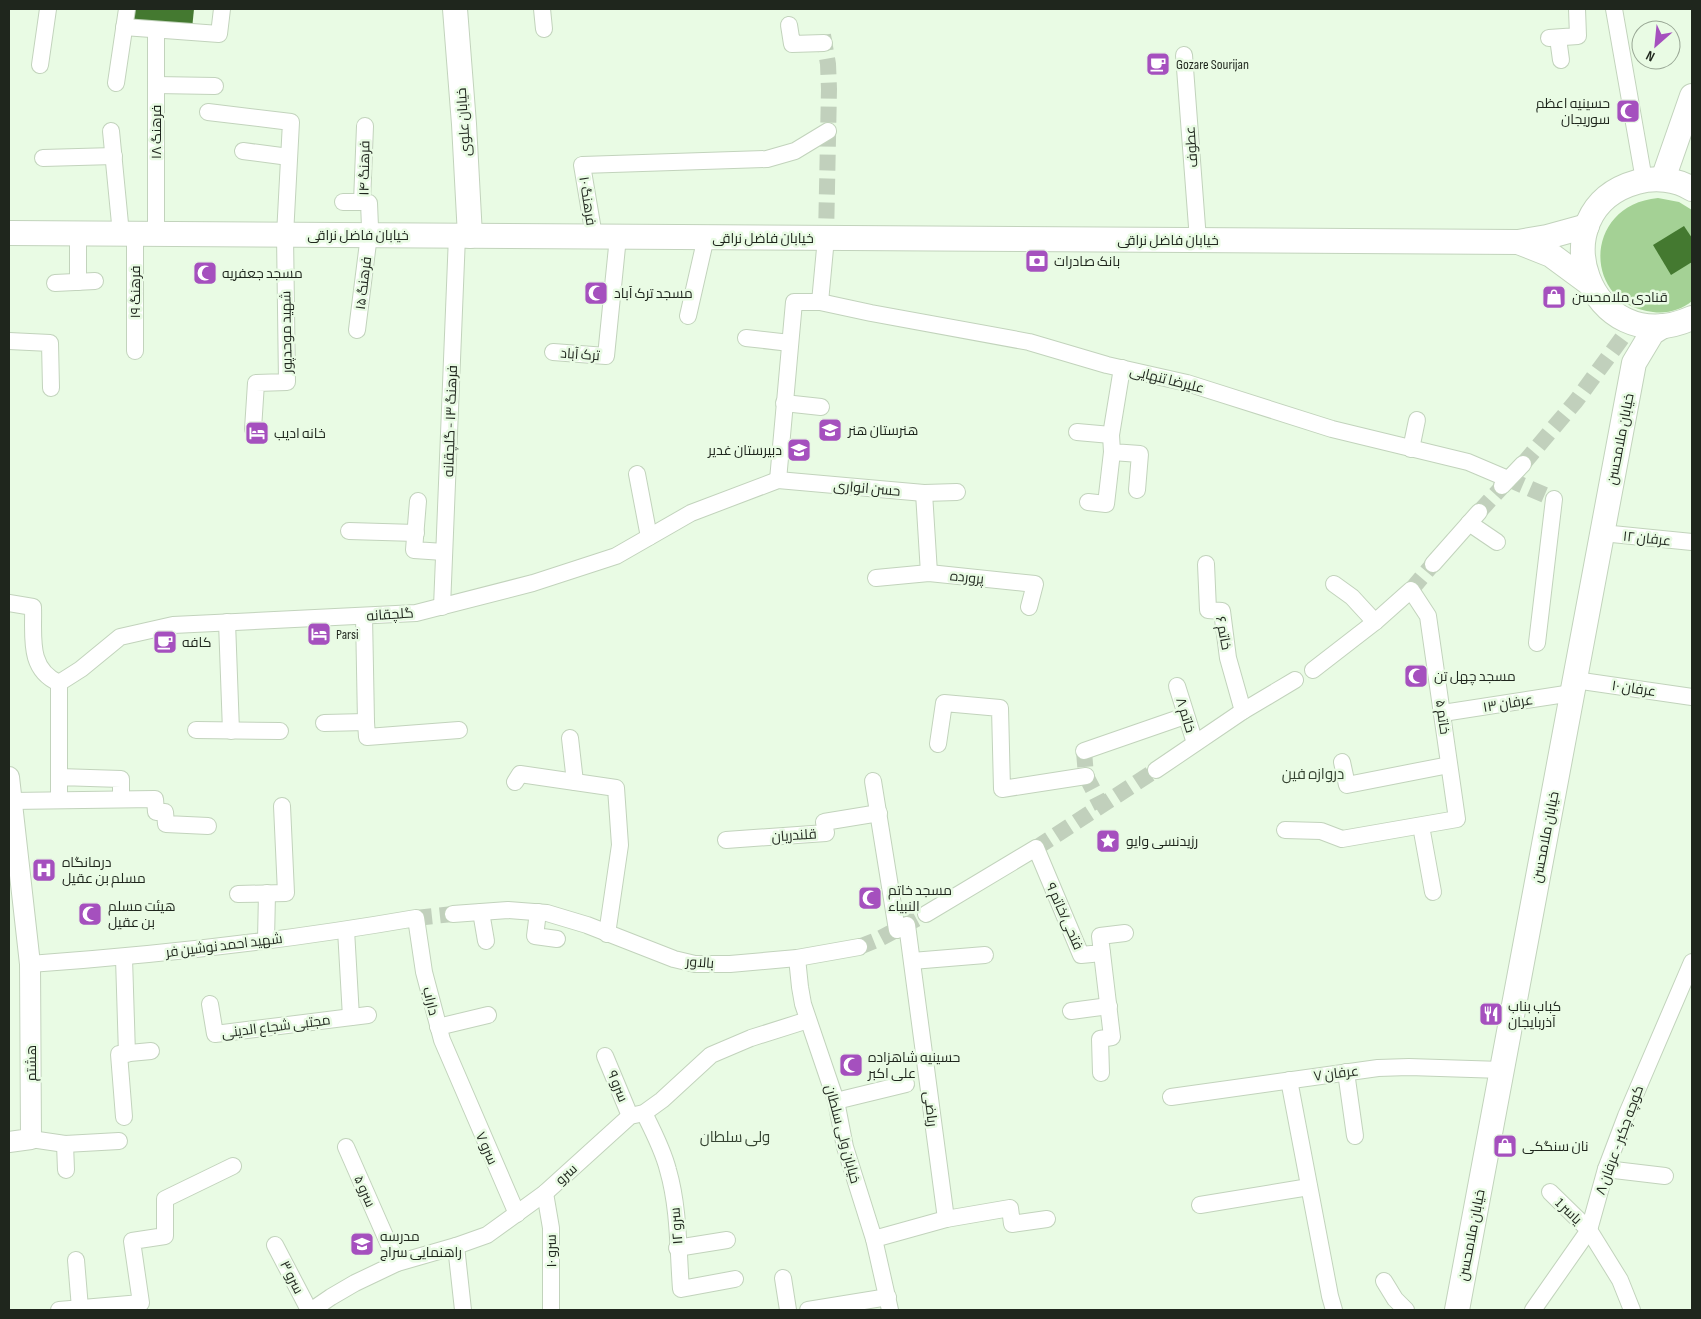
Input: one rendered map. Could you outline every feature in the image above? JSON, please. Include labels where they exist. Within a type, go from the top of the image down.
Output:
[{"type":"main road","name":"خیابان علوی","points":[[455,9],[464,124],[463,236]]},
{"type":"main road","points":[[1654,179],[1692,96]]},
{"type":"main road","points":[[1634,363],[1625,334],[1614,314],[1600,300],[1589,283],[1583,264],[1583,244],[1587,226],[1597,209],[1610,195],[1627,185],[1654,179],[1686,185],[1692,189]]},
{"type":"main road","points":[[1518,242],[1587,226]]},
{"type":"main road","name":"خیابان فاضل نراقی","points":[[9,233],[1518,242]]},
{"type":"main road","points":[[1518,242],[1551,255],[1589,283]]},
{"type":"main road","points":[[1614,314],[1638,324],[1663,326],[1692,318]]},
{"type":"main road","points":[[1634,363],[1652,333],[1663,326]]},
{"type":"main road","name":"خیابان ملامحسن","points":[[1457,1310],[1634,363]]},
{"type":"street","points":[[40,65],[48,9]]},
{"type":"street","points":[[116,82],[127,9]]},
{"type":"street","points":[[124,28],[219,34],[222,9]]},
{"type":"street","points":[[542,9],[544,29]]},
{"type":"street","points":[[1561,60],[1554,38],[1578,36],[1577,9]]},
{"type":"street","points":[[1614,9],[1654,179]]},
{"type":"street","points":[[789,25],[792,44],[824,43]]},
{"type":"street","name":"فرهنگ ۱۸","points":[[137,234],[156,85],[156,30]]},
{"type":"street","name":"عطوف","points":[[1184,55],[1198,240]]},
{"type":"street","points":[[156,85],[214,86]]},
{"type":"street","points":[[208,112],[291,122],[285,234]]},
{"type":"street","name":"فرهنگ ۱۴","points":[[365,126],[362,202],[369,203],[369,236]]},
{"type":"street","points":[[111,131],[114,156],[137,234]]},
{"type":"street","name":"فرهنگ ۱۰","points":[[594,236],[582,165],[767,159],[795,151],[828,131]]},
{"type":"street","points":[[243,150],[289,156]]},
{"type":"street","points":[[43,158],[114,156]]},
{"type":"street","points":[[343,202],[362,202]]},
{"type":"street","points":[[78,233],[78,282]]},
{"type":"street","name":"فرهنگ ۱۹","points":[[135,351],[137,234]]},
{"type":"street","name":"شهید موحدپور","points":[[253,429],[256,383],[287,382],[285,234]]},
{"type":"street","name":"فرهنگ ۱۵","points":[[357,330],[369,236]]},
{"type":"street","name":"فرهنگ ۱۳ - گلچقانه","points":[[442,607],[463,236]]},
{"type":"street","name":"ترک آباد","points":[[553,352],[606,356],[618,237]]},
{"type":"street","points":[[688,316],[706,237]]},
{"type":"street","points":[[820,302],[826,238]]},
{"type":"street","points":[[55,283],[95,282]]},
{"type":"street","name":"علیرضا تنهایی","points":[[790,343],[794,302],[820,302],[1029,342],[1122,368],[1187,383],[1332,429],[1468,462],[1505,483],[1523,464]]},
{"type":"street","points":[[746,338],[790,343],[778,480]]},
{"type":"street","points":[[9,341],[50,343],[51,388]]},
{"type":"street","points":[[1088,502],[1106,504],[1112,435],[1122,368]]},
{"type":"street","points":[[784,403],[821,407]]},
{"type":"street","points":[[1411,449],[1417,420]]},
{"type":"street","points":[[1077,432],[1112,435]]},
{"type":"street","points":[[1112,452],[1140,454],[1137,490]]},
{"type":"street","points":[[637,474],[649,537]]},
{"type":"street","name":"حسن انواری","points":[[778,480],[924,493],[957,492]]},
{"type":"street","name":"گلچقانه","points":[[59,683],[70,677],[120,637],[173,625],[416,613],[532,584],[616,556],[691,513],[778,480]]},
{"type":"street","points":[[924,493],[929,573]]},
{"type":"street","points":[[1537,644],[1554,499]]},
{"type":"street","points":[[418,501],[414,550],[444,552]]},
{"type":"street","points":[[1433,564],[1474,518],[1497,542]]},
{"type":"street","points":[[349,530],[416,533]]},
{"type":"street","name":"عرفان ۱۲","points":[[1602,533],[1692,542]]},
{"type":"street","name":"خاتم ۶","points":[[1206,564],[1208,610],[1222,611],[1228,658],[1242,711]]},
{"type":"street","name":"پرورده","points":[[876,578],[929,573],[1034,584],[1029,607]]},
{"type":"street","points":[[1313,670],[1375,622],[1352,597],[1334,584]]},
{"type":"street","name":"خاتم ۵","points":[[1375,622],[1411,590],[1428,616],[1457,819],[1421,826]]},
{"type":"street","points":[[9,602],[33,606],[35,660],[50,680],[59,683],[59,800]]},
{"type":"street","points":[[364,616],[367,737],[459,730]]},
{"type":"street","points":[[227,622],[231,731]]},
{"type":"street","points":[[1156,770],[1242,711],[1295,680]]},
{"type":"street","name":"خاتم ۸","points":[[1177,686],[1195,743]]},
{"type":"street","name":"عرفان ۱۰","points":[[1574,686],[1692,697]]},
{"type":"street","name":"عرفان ۱۳","points":[[1443,713],[1574,686]]},
{"type":"street","points":[[938,744],[944,703],[1000,708],[1002,789],[1086,776]]},
{"type":"street","points":[[1084,751],[1185,716]]},
{"type":"street","points":[[324,723],[366,722]]},
{"type":"street","points":[[196,730],[280,731]]},
{"type":"street","points":[[570,738],[575,782]]},
{"type":"street","points":[[1342,762],[1347,784],[1449,765]]},
{"type":"street","points":[[515,782],[520,774],[616,788],[620,846],[607,934]]},
{"type":"street","name":"هشتم","points":[[9,777],[30,964],[32,1139]]},
{"type":"street","points":[[59,777],[121,779],[121,799]]},
{"type":"street","name":"ریاضی","points":[[873,781],[902,927],[912,962],[946,1219]]},
{"type":"street","points":[[11,801],[155,799],[156,812],[165,812],[166,824],[208,826]]},
{"type":"street","points":[[238,894],[286,893],[282,806]]},
{"type":"street","name":"قلندریان","points":[[726,840],[826,833],[824,822],[878,813]]},
{"type":"street","points":[[1285,830],[1321,831],[1342,839],[1421,826],[1433,892]]},
{"type":"street","name":"فتحی/خاتم ۹","points":[[926,914],[1036,848],[1081,955],[1102,953],[1100,936],[1125,933]]},
{"type":"street","points":[[266,940],[267,893]]},
{"type":"street","name":"بالاور","points":[[453,914],[508,910],[538,912],[567,918],[684,962],[730,964],[797,958],[859,947]]},
{"type":"street","points":[[481,912],[486,941]]},
{"type":"street","points":[[538,912],[535,936],[557,939]]},
{"type":"street","name":"شهید احمد نوشین فر","points":[[30,964],[124,958],[346,930],[416,918]]},
{"type":"street","name":"داراب","points":[[416,918],[424,972],[438,1027],[458,1082]]},
{"type":"street","points":[[346,930],[351,1017]]},
{"type":"street","points":[[1101,1073],[1100,1039],[1112,1037],[1102,953]]},
{"type":"street","points":[[912,962],[985,955]]},
{"type":"street","points":[[124,958],[127,1054]]},
{"type":"street","name":"خیابان ولی سلطان","points":[[797,958],[800,987],[808,1020],[836,1101],[846,1147],[874,1239],[889,1303]]},
{"type":"street","name":"کوچه چکبر - عرفان ۸","points":[[1533,1310],[1589,1230],[1606,1169],[1626,1116],[1692,962]]},
{"type":"street","name":"مجتبی شجاع الدینی","points":[[210,1004],[214,1034],[368,1015]]},
{"type":"street","points":[[1071,1011],[1109,1006]]},
{"type":"street","points":[[438,1027],[488,1015]]},
{"type":"street","name":"سرو","points":[[310,1310],[355,1283],[397,1263],[456,1246],[488,1234],[545,1193],[637,1114],[662,1100],[711,1055],[744,1041],[808,1020]]},
{"type":"street","points":[[124,1117],[119,1054],[151,1051]]},
{"type":"street","name":"سرو ۹","points":[[605,1056],[637,1114]]},
{"type":"street","name":"عرفان ۷","points":[[1172,1098],[1346,1072],[1409,1067],[1502,1070]]},
{"type":"street","points":[[1346,1072],[1355,1136]]},
{"type":"street","points":[[1289,1080],[1334,1310]]},
{"type":"street","name":"سرو ۷","points":[[458,1082],[517,1214]]},
{"type":"street","points":[[836,1101],[906,1084]]},
{"type":"street","name":"سرو ۱۲","points":[[637,1114],[662,1150],[669,1172],[674,1202],[681,1289],[735,1278]]},
{"type":"street","points":[[9,1142],[32,1139],[65,1144],[119,1141]]},
{"type":"street","points":[[65,1144],[66,1170]]},
{"type":"street","name":"سرو ۵","points":[[346,1148],[397,1263]]},
{"type":"street","points":[[59,1310],[141,1303],[132,1241],[164,1236],[165,1199],[234,1166]]},
{"type":"street","points":[[1606,1169],[1666,1176]]},
{"type":"street","points":[[1200,1205],[1309,1187]]},
{"type":"street","name":"یاسر 1","points":[[1550,1192],[1589,1230],[1620,1280],[1632,1310]]},
{"type":"street","name":"سرو ۱۰","points":[[545,1193],[551,1228],[551,1310]]},
{"type":"street","points":[[874,1239],[946,1219],[1010,1208],[1012,1224],[1047,1219]]},
{"type":"street","points":[[677,1248],[727,1240]]},
{"type":"street","name":"سرو ۳","points":[[275,1245],[310,1310]]},
{"type":"street","points":[[456,1246],[463,1310]]},
{"type":"street","points":[[76,1260],[80,1308]]},
{"type":"street","points":[[783,1278],[788,1310]]},
{"type":"street","points":[[1384,1282],[1395,1299],[1406,1310]]},
{"type":"street","points":[[808,1310],[889,1303]]},
{"type":"green space","points":[[1658,198],[1679,202],[1692,210],[1692,301],[1679,309],[1669,312],[1653,312],[1630,305],[1613,292],[1603,275],[1600,255],[1604,235],[1615,218],[1633,205]]},
{"type":"building","points":[[134,9],[194,9],[192,29],[133,23]]},
{"type":"building","points":[[1684,226],[1692,238],[1692,262],[1671,275],[1653,245]]},
{"type":"tunnel","points":[[823,35],[828,64],[829,89],[826,238]]},
{"type":"tunnel","points":[[1523,464],[1576,401],[1625,334]]},
{"type":"tunnel","points":[[1508,479],[1554,499]]},
{"type":"tunnel","points":[[1479,512],[1501,488]]},
{"type":"tunnel","points":[[1411,590],[1433,564]]},
{"type":"tunnel","points":[[1084,751],[1086,776],[1102,807]]},
{"type":"tunnel","points":[[1036,848],[1156,770]]},
{"type":"tunnel","points":[[416,918],[453,914]]},
{"type":"tunnel","points":[[859,947],[879,939],[926,914]]},
{"type":"place","name":"Gozare Sourijan","points":[[1158,64]]},
{"type":"place","name":"حسینیه اعظم سوریجان","points":[[1628,111]]},
{"type":"place","name":"بانک صادرات","points":[[1037,261]]},
{"type":"place","name":"مسجد جعفریه","points":[[205,273]]},
{"type":"place","name":"مسجد ترک آباد","points":[[596,293]]},
{"type":"place","name":"قنادی ملامحسن","points":[[1554,297]]},
{"type":"place","name":"هنرستان هنر","points":[[830,430]]},
{"type":"place","name":"خانه ادیب","points":[[257,433]]},
{"type":"place","name":"دبیرستان غدیر","points":[[799,450]]},
{"type":"place","name":"Parsi","points":[[319,634]]},
{"type":"place","name":"کافه","points":[[165,642]]},
{"type":"place","name":"مسجد چهل تن","points":[[1416,676]]},
{"type":"place","name":"رزیدنسی وایو","points":[[1108,841]]},
{"type":"place","name":"درمانگاه مسلم بن عقیل","points":[[44,870]]},
{"type":"place","name":"مسجد خاتم النبیاء","points":[[870,898]]},
{"type":"place","name":"هیئت مسلم بن عقیل","points":[[90,914]]},
{"type":"place","name":"کباب بناب آذربایجان","points":[[1491,1014]]},
{"type":"place","name":"حسینیه شاهزاده علی اکبر","points":[[851,1065]]},
{"type":"place","name":"نان سنگکی","points":[[1505,1146]]},
{"type":"place","name":"مدرسه راهنمایی سراج","points":[[362,1244]]},
{"type":"district","name":"دروازه فین","points":[[1313,774]]},
{"type":"district","name":"ولی سلطان","points":[[735,1137]]}]
